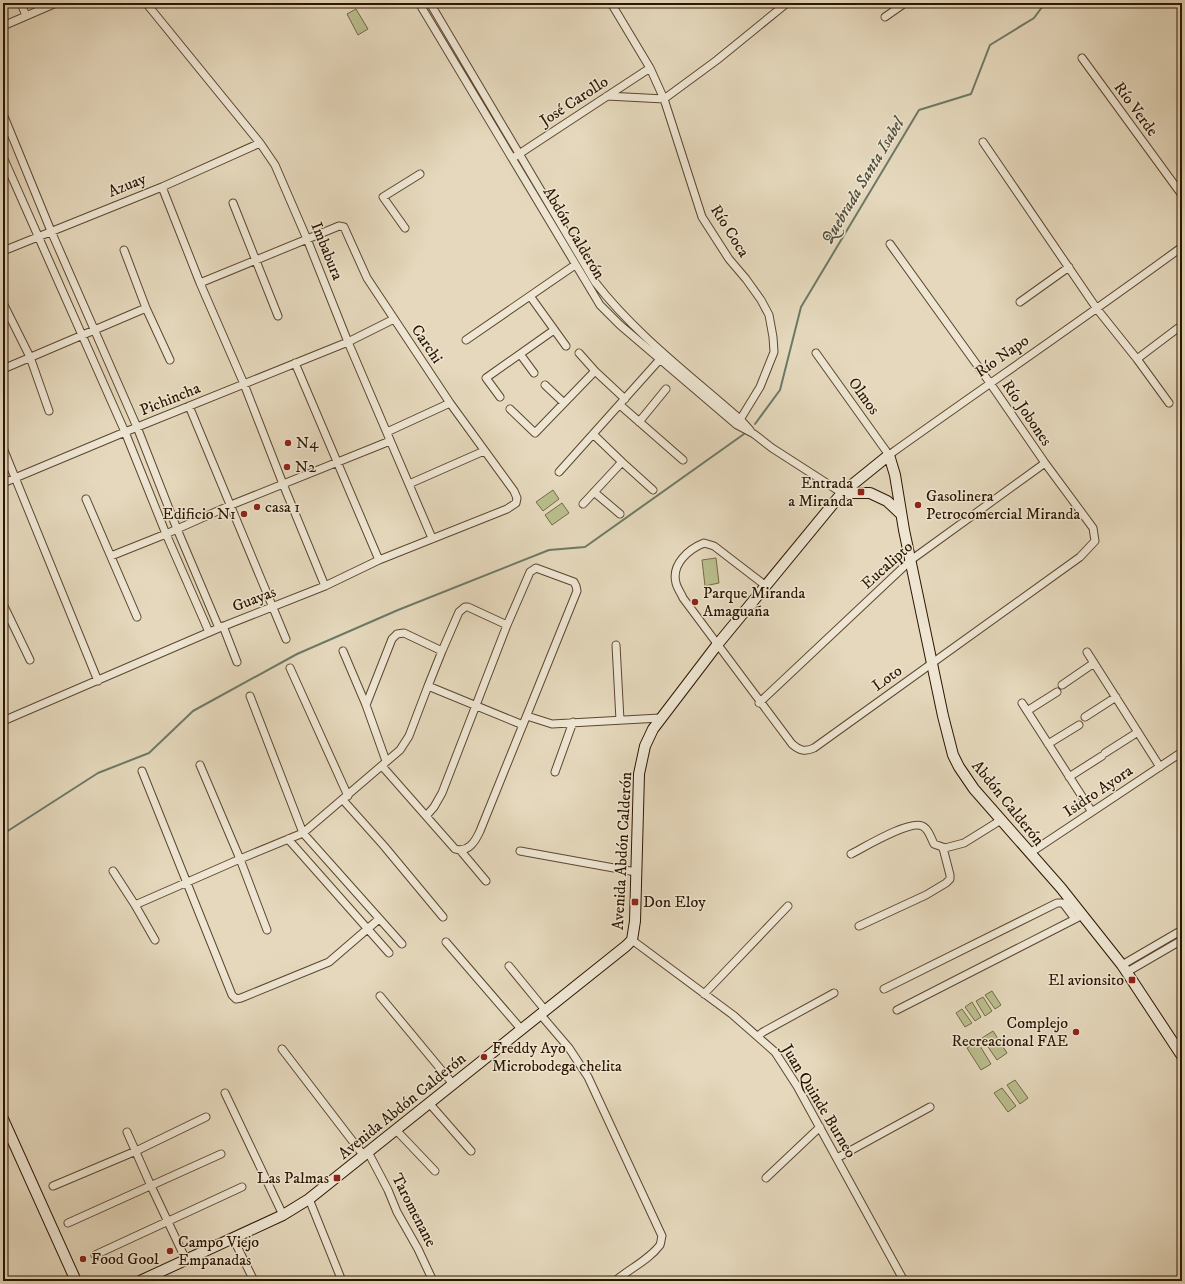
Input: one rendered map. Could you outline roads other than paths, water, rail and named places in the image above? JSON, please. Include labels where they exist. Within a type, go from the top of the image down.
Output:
[{"type":"street","points":[[21,3],[26,16]]},
{"type":"street","points":[[3,26],[56,3]]},
{"type":"street","name":"Imbabura","points":[[146,3],[260,143],[275,165],[307,239],[348,342],[432,538]]},
{"type":"street","name":"Abdón Calderón","points":[[419,3],[600,305],[620,325],[660,360],[772,448],[842,493]]},
{"type":"street","name":"Abdón Calderón","points":[[430,3],[595,282],[610,303],[739,422]]},
{"type":"street","name":"Río Coca","points":[[611,3],[650,68],[664,99],[702,217],[728,258],[761,300],[769,316],[774,352],[760,387],[739,422]]},
{"type":"street","points":[[607,96],[664,99],[717,60],[788,3]]},
{"type":"street","points":[[885,17],[905,3]]},
{"type":"street","name":"Río Verde","points":[[1082,58],[1182,195]]},
{"type":"street","name":"José Carollo","points":[[512,158],[650,68]]},
{"type":"street","points":[[3,114],[51,231],[137,427],[177,529],[237,662]]},
{"type":"street","points":[[982,142],[1097,309],[1137,359],[1169,403]]},
{"type":"street","name":"Azuay","points":[[3,251],[162,187],[260,143]]},
{"type":"street","points":[[3,157],[125,432],[166,534],[209,632]]},
{"type":"street","points":[[405,228],[383,197],[420,174]]},
{"type":"street","points":[[162,187],[200,282],[244,384],[281,485],[325,586]]},
{"type":"street","points":[[233,203],[278,316]]},
{"type":"street","name":"Carchi","points":[[307,239],[339,226],[344,227],[367,278],[450,403],[514,491],[517,498],[516,504]]},
{"type":"street","points":[[200,282],[307,239]]},
{"type":"street","name":"Río Jobones","points":[[890,244],[990,383],[1045,463],[1093,528],[1095,541]]},
{"type":"street","name":"Río Napo","points":[[842,493],[889,456],[990,383],[1097,309],[1182,246]]},
{"type":"street","points":[[124,250],[146,308],[170,360]]},
{"type":"street","points":[[466,340],[575,265]]},
{"type":"street","points":[[1020,302],[1069,267]]},
{"type":"street","points":[[530,296],[566,346]]},
{"type":"street","points":[[3,303],[30,357],[49,410]]},
{"type":"street","points":[[3,369],[81,334],[146,308]]},
{"type":"street","name":"Pichincha","points":[[3,484],[137,427],[348,342],[394,319]]},
{"type":"street","points":[[1137,359],[1178,328]]},
{"type":"street","points":[[500,397],[486,378],[554,330]]},
{"type":"street","points":[[578,353],[640,422],[683,460]]},
{"type":"street","name":"Olmos","points":[[816,353],[889,456]]},
{"type":"street","points":[[520,354],[534,373]]},
{"type":"street","points":[[559,472],[665,354]]},
{"type":"street","points":[[295,363],[379,560]]},
{"type":"street","points":[[510,409],[535,433],[595,371]]},
{"type":"street","points":[[545,385],[564,403]]},
{"type":"street","points":[[640,422],[666,389]]},
{"type":"street","points":[[387,432],[450,403]]},
{"type":"street","points":[[189,406],[286,639]]},
{"type":"street","points":[[593,434],[653,490]]},
{"type":"street","points":[[111,556],[166,534],[231,505],[390,441]]},
{"type":"street","points":[[3,448],[98,681]]},
{"type":"street","points":[[409,484],[484,451]]},
{"type":"street","name":"Abdón Calderón","points":[[889,456],[895,475],[901,514],[943,716],[953,755],[971,786],[1063,891],[1079,917],[1124,968],[1182,1056]]},
{"type":"street","points":[[583,504],[622,462]]},
{"type":"street","name":"Eucalipto","points":[[760,703],[911,560],[1045,463]]},
{"type":"street","points":[[594,492],[620,514]]},
{"type":"street","points":[[842,493],[870,493],[887,501],[901,514]]},
{"type":"street","name":"Avenida Abdón Calderón","points":[[140,1281],[283,1215],[309,1199],[632,940],[634,931],[639,774],[645,746],[660,718],[717,645],[842,493]]},
{"type":"street","points":[[86,499],[137,617]]},
{"type":"street","name":"Guayas","points":[[3,721],[209,632],[325,586],[379,560],[507,509],[516,504]]},
{"type":"street","name":"Loto","points":[[766,586],[714,546],[704,543],[696,546],[684,556],[677,568],[676,582],[683,598],[792,744],[799,750],[807,751],[814,748],[1080,557],[1095,541]]},
{"type":"street","points":[[426,815],[434,807],[442,793],[507,625],[530,572],[536,568],[574,582],[578,591],[477,838],[470,846],[460,850]]},
{"type":"street","points":[[3,604],[30,660]]},
{"type":"street","points":[[135,905],[303,833],[384,764],[405,744],[459,612],[464,607],[468,607],[507,625]]},
{"type":"street","points":[[366,705],[392,639],[397,634],[407,634],[442,651]]},
{"type":"street","points":[[616,645],[620,720]]},
{"type":"street","points":[[343,650],[366,705],[384,764],[426,815],[455,848],[460,850],[486,881]]},
{"type":"street","points":[[1087,652],[1160,767]]},
{"type":"street","points":[[1062,685],[1094,663]]},
{"type":"street","points":[[290,668],[345,798],[444,917]]},
{"type":"street","points":[[428,686],[523,725]]},
{"type":"street","points":[[1027,711],[1057,692]]},
{"type":"street","points":[[250,696],[303,833],[402,944]]},
{"type":"street","points":[[1085,717],[1116,697]]},
{"type":"street","points":[[1022,703],[1092,812]]},
{"type":"street","points":[[527,716],[552,724],[660,718]]},
{"type":"street","points":[[555,772],[573,722]]},
{"type":"street","points":[[1048,744],[1080,725]]},
{"type":"street","points":[[1069,777],[1138,732]]},
{"type":"street","name":"Isidro Ayora","points":[[1030,853],[1182,752]]},
{"type":"street","points":[[200,765],[240,859],[267,930]]},
{"type":"street","points":[[142,771],[232,995],[236,999],[329,962],[379,919]]},
{"type":"street","points":[[851,854],[906,826],[919,824],[924,826],[934,844],[943,848],[964,843],[1001,820]]},
{"type":"street","points":[[288,839],[389,953]]},
{"type":"street","points":[[859,926],[926,895],[946,883],[950,879],[950,875],[943,848]]},
{"type":"street","points":[[520,851],[636,872]]},
{"type":"street","points":[[113,871],[155,940]]},
{"type":"street","points":[[884,988],[1060,902],[1063,891]]},
{"type":"street","points":[[897,1010],[1079,917],[1060,902]]},
{"type":"street","points":[[704,994],[788,906]]},
{"type":"street","points":[[1124,968],[1182,930]]},
{"type":"street","name":"Juan Quinde Burneo","points":[[632,940],[733,1015],[775,1052],[797,1086],[838,1158],[904,1281]]},
{"type":"street","points":[[1124,968],[1182,940]]},
{"type":"street","points":[[446,942],[521,1029]]},
{"type":"street","points":[[509,966],[569,1048],[588,1077],[662,1236],[661,1244],[646,1258],[624,1272],[615,1281]]},
{"type":"street","points":[[758,1036],[762,1032],[834,992]]},
{"type":"street","points":[[380,996],[453,1084]]},
{"type":"street","name":"Taromenane","points":[[282,1049],[366,1154],[388,1190],[397,1212],[418,1249],[433,1281]]},
{"type":"street","points":[[225,1093],[283,1215]]},
{"type":"street","points":[[429,1103],[471,1151]]},
{"type":"street","points":[[838,1158],[930,1107]]},
{"type":"street","points":[[53,1186],[136,1151],[206,1117]]},
{"type":"street","points":[[3,1119],[7,1138],[76,1281]]},
{"type":"street","points":[[766,1178],[820,1127]]},
{"type":"street","points":[[396,1130],[435,1171]]},
{"type":"street","points":[[127,1132],[186,1260]]},
{"type":"street","points":[[68,1223],[221,1154]]},
{"type":"street","points":[[95,1254],[242,1187]]},
{"type":"street","points":[[309,1199],[342,1281]]},
{"type":"street","points":[[233,1238],[254,1281]]},
{"type":"waterway","name":"Quebrada Santa Isabel","points":[[755,424],[780,390],[801,307],[919,110],[971,94],[990,45],[1034,18],[1045,3]]},
{"type":"waterway","points":[[3,834],[98,773],[149,753],[193,711],[297,654],[398,610],[549,550],[585,547],[744,434]]},
{"type":"place","name":"N4","points":[[288,443]]},
{"type":"place","name":"N2","points":[[287,467]]},
{"type":"place","name":"Entrada a Miranda","points":[[861,492]]},
{"type":"place","name":"Gasolinera Petrocomercial Miranda","points":[[918,505]]},
{"type":"place","name":"casa 1","points":[[257,507]]},
{"type":"place","name":"Edificio N1","points":[[244,514]]},
{"type":"place","name":"Parque Miranda Amaguaña","points":[[695,602]]},
{"type":"place","name":"Don Eloy","points":[[635,902]]},
{"type":"place","name":"El avionsito","points":[[1132,980]]},
{"type":"place","name":"Complejo Recreacional FAE","points":[[1076,1032]]},
{"type":"place","name":"Freddy Ayo Microbodega chelita","points":[[484,1057]]},
{"type":"place","name":"Las Palmas","points":[[337,1178]]},
{"type":"place","name":"Campo Viejo Empanadas","points":[[170,1251]]},
{"type":"place","name":"Food Gool","points":[[83,1259]]}]
